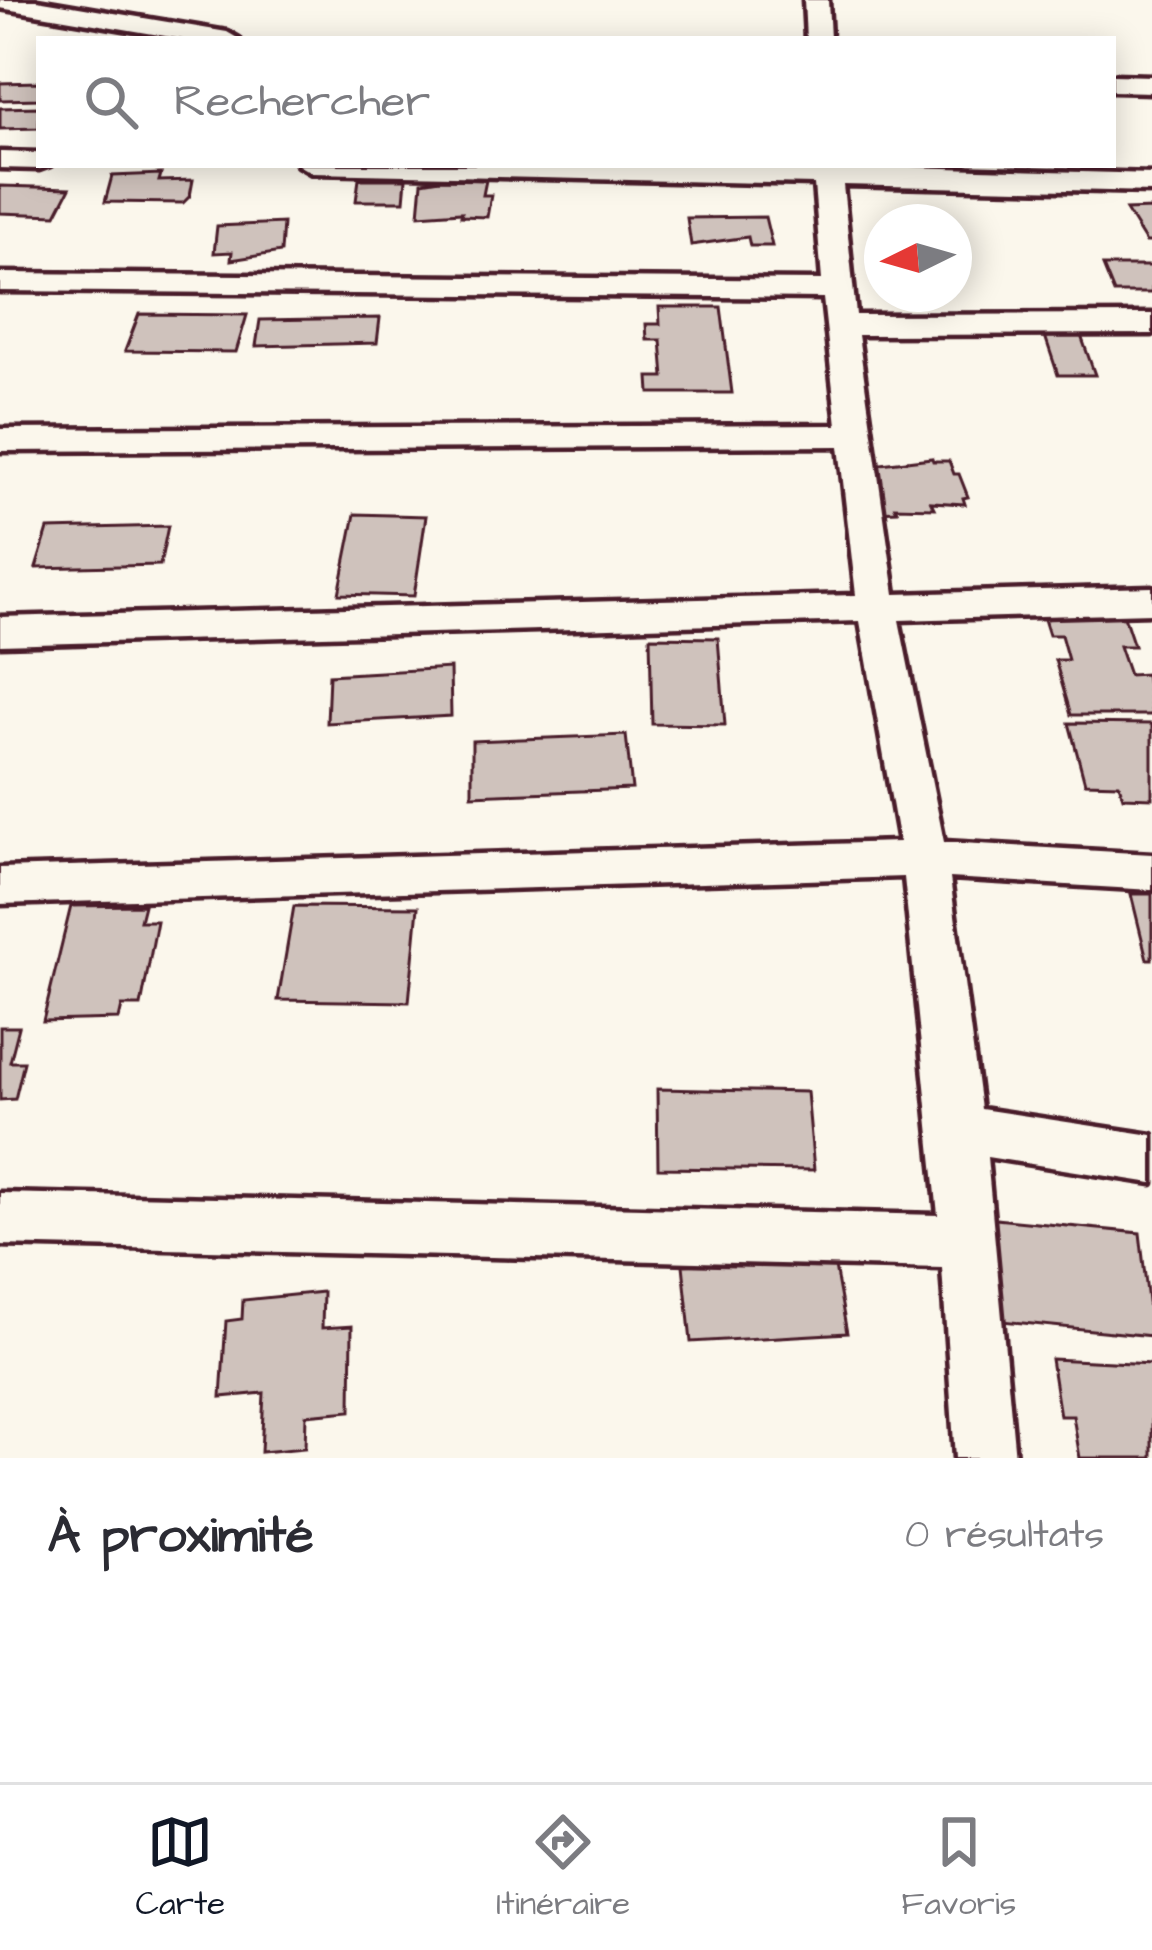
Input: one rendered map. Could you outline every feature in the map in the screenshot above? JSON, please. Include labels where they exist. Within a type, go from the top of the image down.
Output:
[{"type":"street","points":[[816,0],[818,36]]},
{"type":"street","points":[[9,8],[206,36]]},
{"type":"street","points":[[1116,83],[1152,84]]},
{"type":"street","points":[[0,160],[36,161]]},
{"type":"street","points":[[533,168],[1152,182]]},
{"type":"street","points":[[828,172],[841,325],[877,606],[925,859],[958,1129],[985,1458]]},
{"type":"street","points":[[0,282],[837,289]]},
{"type":"street","points":[[841,325],[1152,324]]},
{"type":"street","points":[[0,440],[855,435]]},
{"type":"street","points":[[0,632],[1152,599]]},
{"type":"street","points":[[0,886],[925,859],[1152,872]]},
{"type":"street","points":[[958,1129],[1152,1160]]},
{"type":"street","points":[[0,1220],[965,1242]]},
{"type":"building","points":[[36,82],[36,99],[0,100],[0,83]]},
{"type":"building","points":[[36,107],[36,128],[0,129],[0,108]]},
{"type":"building","points":[[161,174],[159,181],[193,180],[190,196],[183,203],[105,202],[112,176]]},
{"type":"building","points":[[359,179],[406,179],[404,201],[356,201]]},
{"type":"building","points":[[486,180],[483,195],[491,195],[487,217],[461,216],[462,212],[419,215],[422,182]]},
{"type":"building","points":[[0,186],[70,188],[56,215],[0,213]]},
{"type":"building","points":[[1152,209],[1152,242],[1146,242],[1126,210]]},
{"type":"building","points":[[765,217],[772,246],[750,246],[748,237],[691,245],[687,218]]},
{"type":"building","points":[[283,223],[281,252],[231,260],[232,252],[214,253],[217,226]]},
{"type":"building","points":[[1103,266],[1152,266],[1152,293],[1114,293]]},
{"type":"building","points":[[659,307],[721,307],[732,393],[650,393],[649,377],[664,377],[661,340],[647,340],[646,324],[660,324]]},
{"type":"building","points":[[139,314],[247,315],[236,352],[125,351]]},
{"type":"building","points":[[380,318],[377,343],[256,346],[260,320]]},
{"type":"building","points":[[1043,330],[1079,330],[1095,375],[1058,375]]},
{"type":"building","points":[[932,458],[949,461],[954,474],[959,474],[968,497],[963,498],[965,504],[931,502],[934,508],[895,507],[897,511],[876,512],[872,465]]},
{"type":"building","points":[[355,514],[426,516],[414,596],[339,594]]},
{"type":"building","points":[[168,526],[160,565],[36,568],[48,529]]},
{"type":"building","points":[[1056,613],[1123,613],[1134,646],[1119,646],[1129,675],[1146,674],[1152,715],[1071,715],[1055,660],[1068,660],[1061,635],[1049,635],[1044,619],[1057,618]]},
{"type":"building","points":[[650,637],[718,638],[725,725],[652,724]]},
{"type":"building","points":[[450,668],[451,716],[327,723],[329,675]]},
{"type":"building","points":[[1069,723],[1152,724],[1152,798],[1123,797],[1119,784],[1085,783]]},
{"type":"building","points":[[626,735],[632,789],[472,795],[472,741]]},
{"type":"building","points":[[1131,894],[1152,894],[1152,959],[1147,959]]},
{"type":"building","points":[[144,905],[140,921],[157,921],[141,1006],[122,1006],[119,1019],[43,1021],[71,906]]},
{"type":"building","points":[[294,906],[418,907],[409,1002],[278,1000]]},
{"type":"building","points":[[0,1027],[19,1027],[10,1062],[24,1062],[15,1099],[0,1100]]},
{"type":"building","points":[[657,1089],[807,1092],[814,1170],[658,1168]]},
{"type":"building","points":[[985,1218],[1140,1233],[1152,1336],[992,1320]]},
{"type":"building","points":[[833,1256],[847,1333],[691,1342],[683,1265]]},
{"type":"building","points":[[323,1292],[322,1328],[352,1326],[351,1411],[306,1415],[305,1448],[261,1452],[264,1393],[221,1397],[226,1321],[242,1319],[243,1300]]},
{"type":"building","points":[[1051,1359],[1152,1364],[1152,1458],[1080,1458],[1073,1416],[1060,1416]]}]
